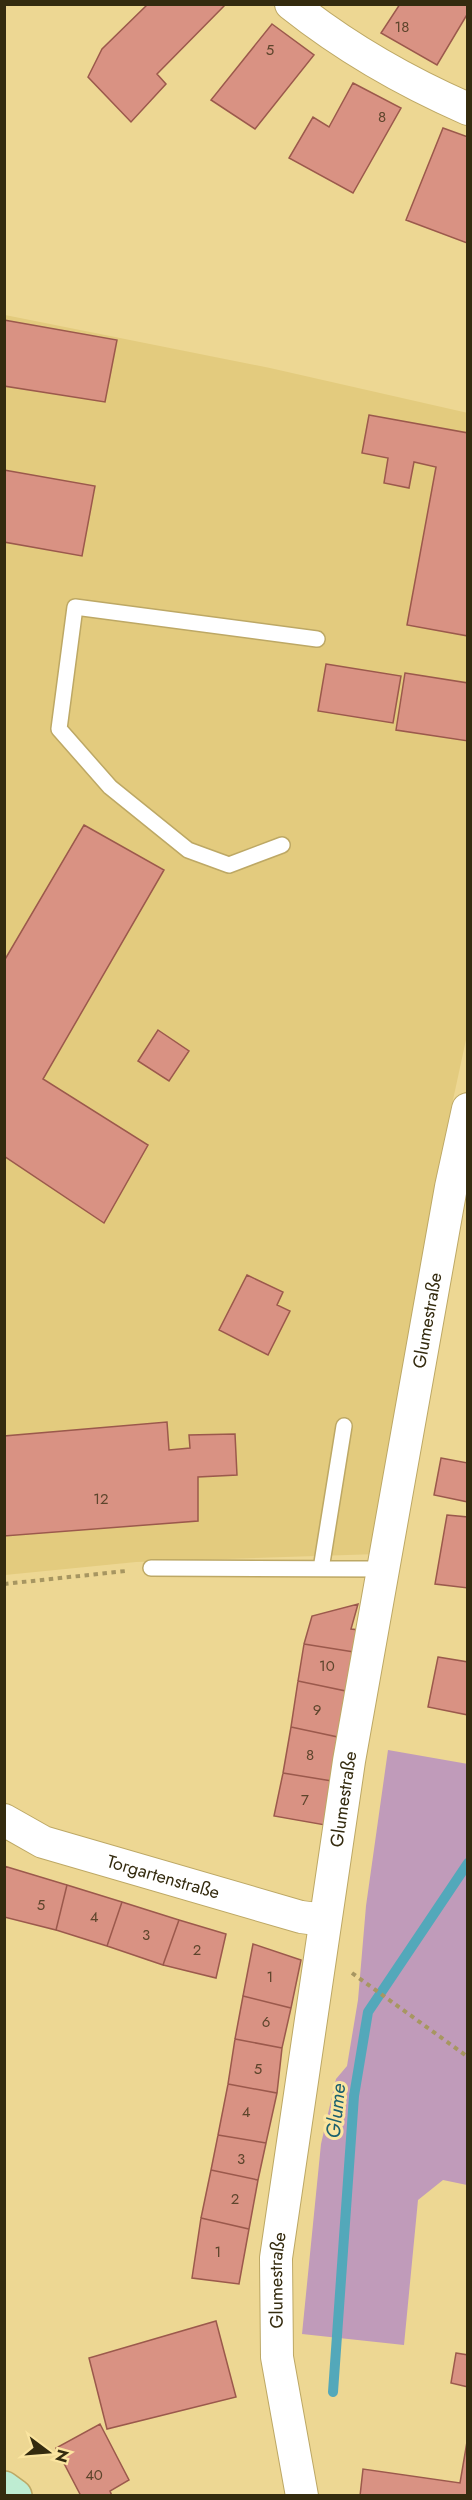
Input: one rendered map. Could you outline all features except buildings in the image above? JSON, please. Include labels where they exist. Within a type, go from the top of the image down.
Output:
[{"type":"main road","points":[[4,2488],[15,2496]]},
{"type":"street","points":[[291,4],[353,50],[432,93],[468,109]]},
{"type":"street","name":"Glumestraße","points":[[302,2496],[277,2357],[276,2258],[349,1761],[451,1187],[468,1109]]},
{"type":"street","name":"Torgartenstraße","points":[[4,1820],[43,1842],[301,1917],[325,1920]]},
{"type":"lane","points":[[282,845],[229,865],[188,850],[110,788],[59,729],[75,607],[317,639]]},
{"type":"lane","points":[[321,1569],[344,1426]]},
{"type":"lane","points":[[151,1568],[383,1569]]},
{"type":"path","points":[[4,1584],[151,1568]]},
{"type":"path","points":[[362,1979],[390,2002],[468,2057]]},
{"type":"shaded area","points":[[5,315],[270,368],[468,413],[467,1035],[437,1174],[378,1554],[136,1562],[5,1575]]},
{"type":"shaded area","points":[[388,1750],[468,1764],[467,2185],[443,2180],[418,2200],[404,2345],[302,2334],[321,2144],[336,2079],[347,2066],[358,2000],[366,1906]]},
{"type":"waterway","name":"Glume","points":[[333,2392],[354,2096],[368,2012],[468,1863]]}]
